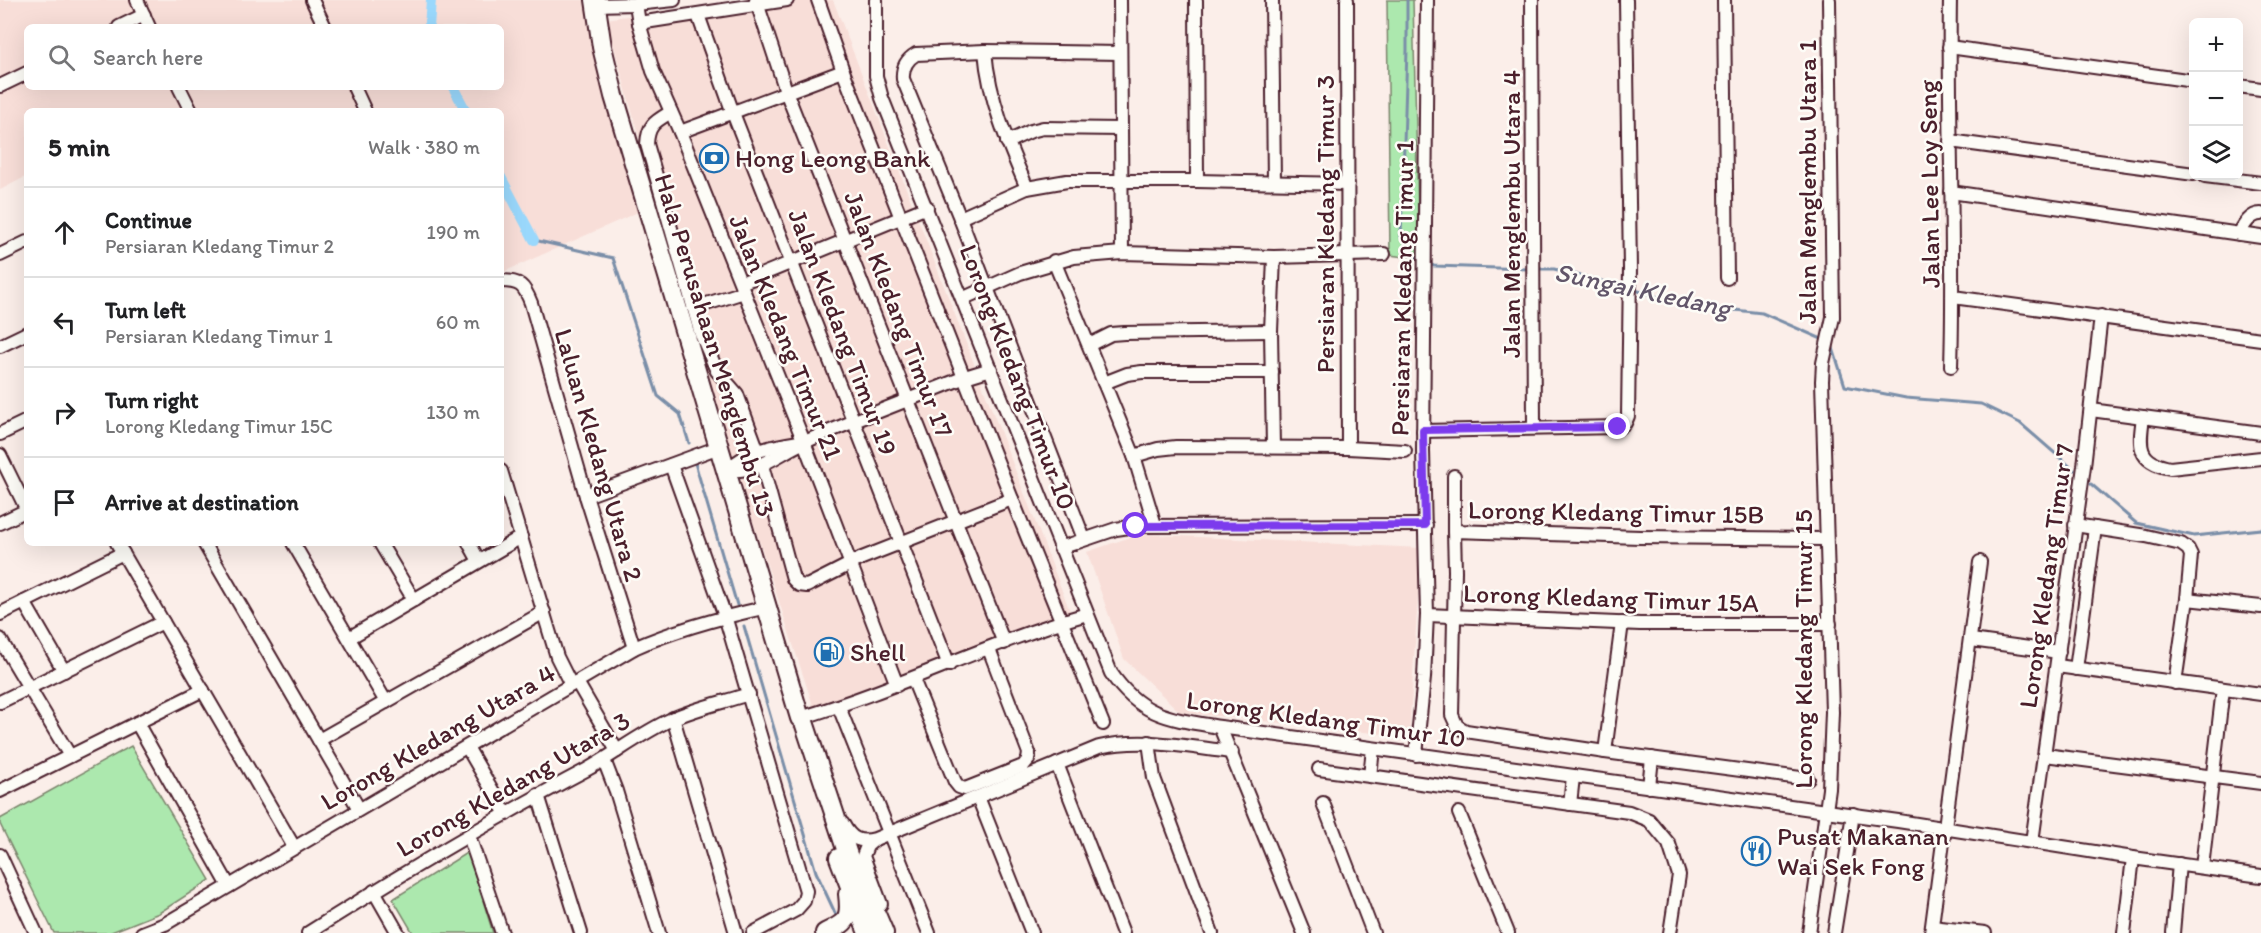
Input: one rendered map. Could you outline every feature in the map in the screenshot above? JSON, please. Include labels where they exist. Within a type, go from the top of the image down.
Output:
[{"type":"street","points":[[137,0],[148,24]]},
{"type":"street","points":[[312,0],[324,24]]},
{"type":"street","points":[[595,2],[636,4],[674,0]]},
{"type":"street","points":[[639,23],[698,15],[757,2],[787,0]]},
{"type":"street","points":[[818,0],[843,72],[1103,724]]},
{"type":"street","name":"Lorong Kledang Timur 10","points":[[876,0],[876,76],[882,98],[964,298],[1060,548],[1111,673],[1134,700],[1160,716],[1220,727],[1853,814],[2261,876]]},
{"type":"street","points":[[1120,0],[1122,254]]},
{"type":"street","points":[[1196,0],[1197,181]]},
{"type":"street","points":[[1272,0],[1274,183]]},
{"type":"street","name":"Persiaran Kledang Timur 3","points":[[1347,0],[1348,448]]},
{"type":"street","name":"Persiaran Kledang Timur 1","points":[[1416,755],[1424,678],[1427,615],[1423,430],[1427,0]]},
{"type":"street","name":"Jalan Menglembu Utara 4","points":[[1532,0],[1535,250],[1534,428]]},
{"type":"street","points":[[1423,430],[1618,427],[1625,423],[1628,416],[1630,269],[1626,0]]},
{"type":"street","points":[[1724,0],[1727,278]]},
{"type":"street","name":"Jalan Menglembu Utara 1","points":[[1823,363],[1833,317],[1829,0]]},
{"type":"street","name":"Jalan Lee Loy Seng","points":[[1950,0],[1953,297],[1951,366]]},
{"type":"street","name":"Hala Perusahaan Menglembu 13","points":[[595,2],[602,47],[614,96],[798,710],[866,907],[870,932]]},
{"type":"street","name":"Jalan Kledang Timur 17","points":[[757,2],[788,94],[1004,643]]},
{"type":"street","name":"Jalan Kledang Timur 21","points":[[636,4],[639,23],[653,70],[681,132],[804,442],[897,685]]},
{"type":"street","points":[[125,24],[144,15]]},
{"type":"street","name":"Jalan Kledang Timur 19","points":[[698,15],[791,263],[949,664]]},
{"type":"street","points":[[1949,47],[2189,80]]},
{"type":"street","points":[[1027,188],[1007,142],[996,108],[985,51],[1120,53]]},
{"type":"street","name":"Lorong Kledang Timur 10","points":[[985,51],[916,54],[905,63],[902,71],[903,79],[960,218],[1084,539]]},
{"type":"street","points":[[681,132],[843,72]]},
{"type":"street","points":[[0,86],[24,74]]},
{"type":"street","points":[[2243,87],[2261,89]]},
{"type":"street","points":[[180,90],[190,108]]},
{"type":"street","points":[[355,90],[364,108]]},
{"type":"street","points":[[671,112],[657,120],[648,131],[647,144],[694,308],[712,361],[717,371],[737,394],[758,451]]},
{"type":"street","points":[[1007,142],[1031,130],[1121,129]]},
{"type":"street","points":[[1950,141],[2189,173]]},
{"type":"street","points":[[2237,180],[2261,183]]},
{"type":"street","points":[[960,218],[1027,188],[1067,181],[1348,184]]},
{"type":"street","points":[[1951,192],[2261,237]]},
{"type":"street","points":[[694,308],[742,288],[791,263],[927,207]]},
{"type":"street","points":[[2239,234],[2247,220],[2256,214],[2261,214]]},
{"type":"street","points":[[0,255],[24,243]]},
{"type":"street","points":[[964,298],[986,287],[1054,261],[1074,257],[1122,254],[1274,257],[1384,254]]},
{"type":"street","points":[[1273,447],[1271,331],[1274,257]]},
{"type":"street","points":[[1054,261],[1134,456],[1155,525]]},
{"type":"street","name":"Laluan Kledang Utara 2","points":[[507,281],[525,288],[531,303],[586,496],[634,648]]},
{"type":"street","points":[[1953,297],[2261,339]]},
{"type":"street","name":"Lorong Kledang Timur 7","points":[[2032,842],[2102,316]]},
{"type":"street","points":[[1089,345],[1111,334],[1124,333],[1271,331]]},
{"type":"street","points":[[0,346],[24,334]]},
{"type":"street","name":"Lorong Kledang Timur 15","points":[[1809,933],[1829,789],[1832,722],[1825,539],[1823,363]]},
{"type":"street","points":[[727,470],[740,471],[762,465],[804,442],[964,377],[991,369]]},
{"type":"street","points":[[1104,383],[1127,374],[1142,372],[1272,372]]},
{"type":"street","points":[[2091,410],[2261,433]]},
{"type":"street","points":[[2143,417],[2139,441],[2142,451],[2148,460],[2158,466],[2170,468],[2261,458]]},
{"type":"street","points":[[0,434],[24,422]]},
{"type":"street","points":[[727,470],[737,460],[758,451],[772,446],[804,442]]},
{"type":"street","points":[[586,496],[719,447]]},
{"type":"street","points":[[1134,456],[1158,449],[1176,447],[1348,448],[1405,451]]},
{"type":"street","points":[[0,455],[24,504]]},
{"type":"street","points":[[671,465],[725,616],[806,891],[804,902],[796,910],[753,933]]},
{"type":"street","points":[[762,465],[793,579],[799,585],[807,586],[901,543],[1012,499]]},
{"type":"street","points":[[1454,476],[1454,531]]},
{"type":"street","points":[[504,481],[557,657],[616,751]]},
{"type":"street","points":[[0,524],[24,512]]},
{"type":"street","points":[[1060,548],[1116,529],[1155,525],[1425,525]]},
{"type":"street","points":[[2075,525],[2146,536],[2181,544],[2188,549],[2191,555],[2187,599],[2175,683]]},
{"type":"street","points":[[2076,669],[2095,528]]},
{"type":"street","name":"Lorong Kledang Timur 15B","points":[[1605,752],[1466,731],[1457,726],[1452,715],[1454,531],[1640,537],[1825,539]]},
{"type":"street","points":[[349,638],[521,537]]},
{"type":"street","points":[[206,546],[359,809]]},
{"type":"street","points":[[295,546],[386,702]]},
{"type":"street","points":[[382,546],[414,600]]},
{"type":"street","points":[[471,546],[479,561]]},
{"type":"street","points":[[0,614],[120,548],[294,847]]},
{"type":"street","points":[[1980,562],[1932,930],[1984,933]]},
{"type":"street","points":[[2187,599],[2261,607]]},
{"type":"street","points":[[24,602],[63,671]]},
{"type":"street","name":"Lorong Kledang Utara 4","points":[[142,933],[168,928],[229,886],[634,648],[656,638],[725,616],[768,607]]},
{"type":"street","points":[[319,740],[544,612]]},
{"type":"street","points":[[798,710],[839,706],[1061,621],[1087,614]]},
{"type":"street","name":"Lorong Kledang Timur 15A","points":[[1427,615],[1622,623],[1830,624]]},
{"type":"street","points":[[0,702],[163,622]]},
{"type":"street","points":[[1622,623],[1605,752],[1808,779]]},
{"type":"street","points":[[0,639],[70,756]]},
{"type":"street","points":[[1971,639],[2059,652]]},
{"type":"street","points":[[913,679],[955,782],[959,787],[965,789],[1023,766],[1028,760],[1029,753],[989,649]]},
{"type":"street","points":[[2057,666],[2261,694]]},
{"type":"street","points":[[2202,867],[2223,689]]},
{"type":"street","points":[[0,791],[203,690]]},
{"type":"street","name":"Lorong Kledang Utara 3","points":[[308,933],[374,891],[673,718],[749,694]]},
{"type":"street","points":[[839,706],[929,933]]},
{"type":"street","name":"Hala Perusahaan Menglembu 13","points":[[798,710],[799,724],[847,882],[870,932]]},
{"type":"street","points":[[673,718],[736,933]]},
{"type":"street","points":[[137,723],[229,886]]},
{"type":"street","points":[[1220,727],[1304,933]]},
{"type":"street","points":[[829,796],[849,834],[863,842],[1099,747],[1119,742],[1149,742],[1232,752]]},
{"type":"street","points":[[1149,742],[1154,778],[1212,933]]},
{"type":"street","points":[[467,747],[506,814]]},
{"type":"street","points":[[1370,776],[1373,749]]},
{"type":"street","points":[[2045,755],[2261,783]]},
{"type":"street","points":[[1649,787],[1652,758]]},
{"type":"street","points":[[604,760],[627,825],[659,933]]},
{"type":"street","points":[[1057,764],[1123,933]]},
{"type":"street","points":[[1319,769],[1629,812],[1649,820],[1669,844],[1679,875],[1670,933]]},
{"type":"street","points":[[1570,804],[1573,777]]},
{"type":"street","points":[[538,795],[581,933]]},
{"type":"street","points":[[978,797],[1032,933]]},
{"type":"street","points":[[1323,803],[1372,933]]},
{"type":"street","points":[[1459,813],[1508,933]]},
{"type":"street","points":[[1834,933],[1853,814]]},
{"type":"street","points":[[470,836],[502,933]]},
{"type":"street","points":[[875,839],[867,846],[863,856],[890,933]]},
{"type":"street","points":[[0,855],[36,933]]},
{"type":"street","points":[[2124,933],[2133,858]]},
{"type":"street","points":[[2173,933],[2179,864]]},
{"type":"street","points":[[825,933],[848,918],[847,882]]},
{"type":"street","points":[[374,891],[398,933]]},
{"type":"street","points":[[835,933],[856,929],[870,932]]},
{"type":"shaded area","points":[[0,0],[586,0],[638,212],[504,272],[504,108],[24,108],[24,178],[0,190]]},
{"type":"shaded area","points":[[741,0],[833,0],[1073,619],[816,715],[712,396],[606,19]]},
{"type":"shaded area","points":[[1139,534],[1421,548],[1409,737],[1180,712],[1124,659],[1087,552]]},
{"type":"green space","points":[[1387,0],[1413,0],[1419,259],[1390,255]]},
{"type":"green space","points":[[131,746],[210,880],[159,913],[109,933],[54,933],[0,824],[0,819]]},
{"type":"green space","points":[[468,852],[493,933],[413,933],[393,899]]},
{"type":"waterway","name":"Sungai Kledang","points":[[429,24],[431,0]]},
{"type":"waterway","name":"Sungai Kledang","points":[[1407,0],[1401,237],[1415,256],[1422,260]]},
{"type":"waterway","name":"Sungai Kledang","points":[[455,90],[464,108]]},
{"type":"waterway","name":"Sungai Kledang","points":[[504,183],[534,240]]},
{"type":"waterway","points":[[534,240],[613,258],[658,396],[680,414],[689,443]]},
{"type":"waterway","name":"Sungai Kledang","points":[[1428,263],[1434,266],[1529,269]]},
{"type":"waterway","name":"Sungai Kledang","points":[[1535,269],[1554,269],[1625,287]]},
{"type":"waterway","name":"Sungai Kledang","points":[[1632,289],[1681,304],[1762,313],[1824,340]]},
{"type":"waterway","name":"Sungai Kledang","points":[[1832,345],[1845,386],[1906,398],[1981,404],[2020,423],[2074,470]]},
{"type":"waterway","points":[[695,463],[737,605]]},
{"type":"waterway","name":"Sungai Kledang","points":[[2091,484],[2136,523],[2194,536],[2261,529]]},
{"type":"waterway","points":[[744,626],[816,872],[836,915]]},
{"type":"place","name":"Hong Leong Bank","points":[[714,158]]},
{"type":"place","name":"Shell","points":[[829,652]]},
{"type":"place","name":"Pusat Makanan Wai Sek Fong","points":[[1756,851]]},
{"type":"route","points":[[1136,526],[1425,525],[1423,430],[1618,427]]}]
